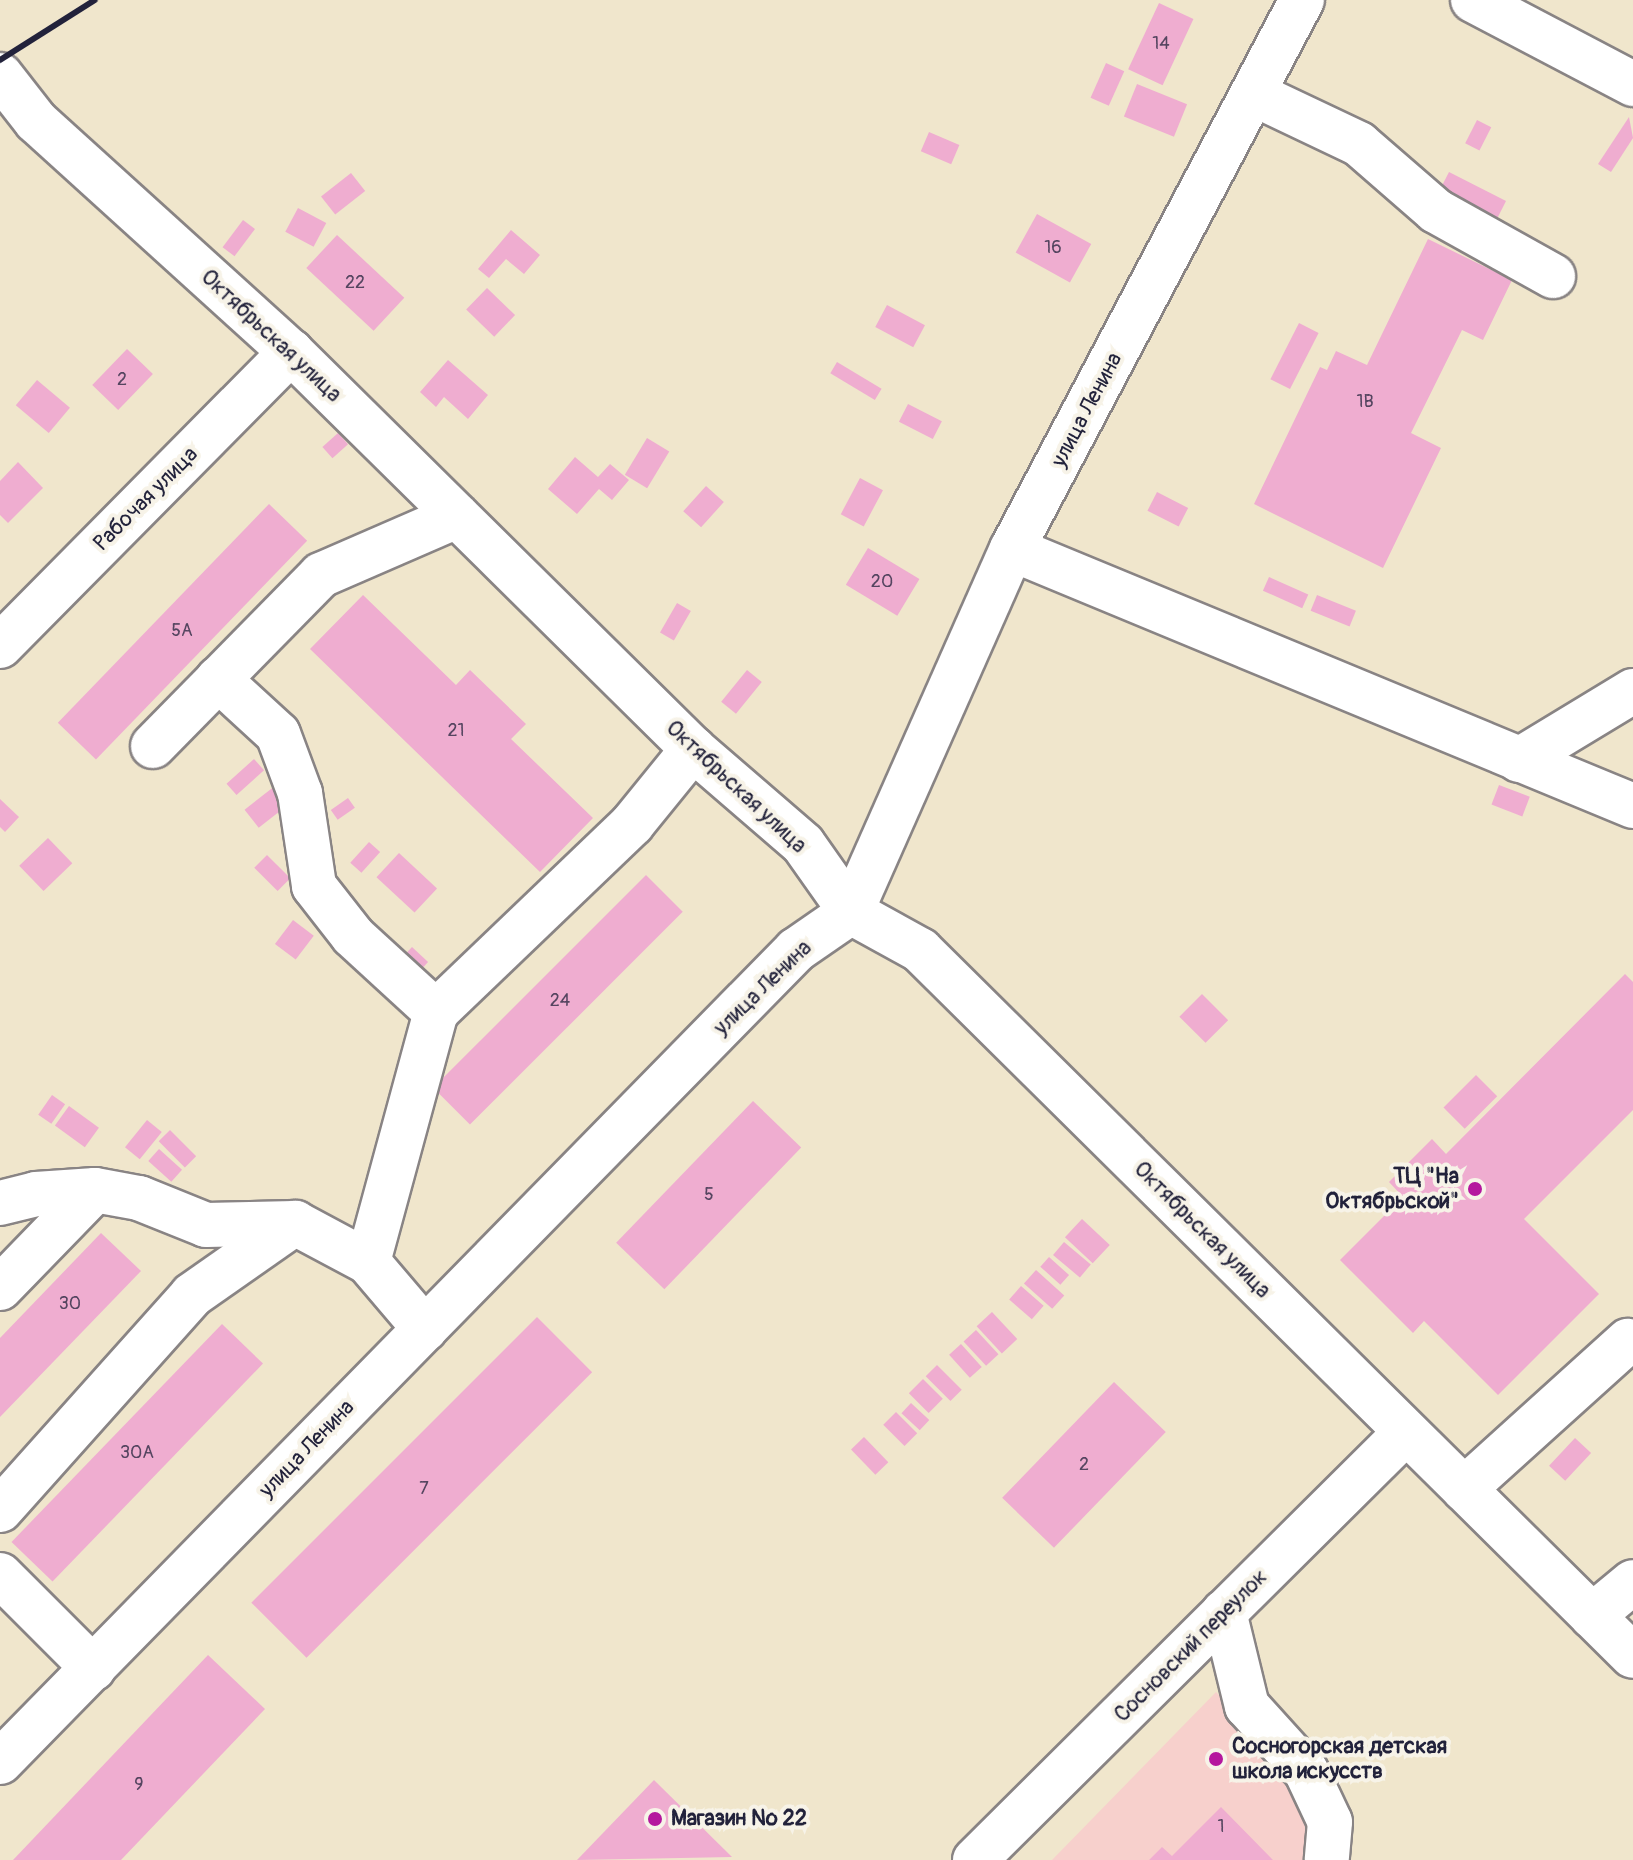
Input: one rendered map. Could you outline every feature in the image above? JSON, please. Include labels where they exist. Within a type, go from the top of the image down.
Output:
[{"type":"street","name":"улица Ленина","points":[[0,1762],[796,950],[851,912],[1012,549],[1256,95],[1302,0]]},
{"type":"street","points":[[1473,0],[1633,84]]},
{"type":"street","name":"Октябрьская улица","points":[[0,75],[36,121],[291,352],[693,749],[803,844],[851,912],[920,950],[1633,1656]]},
{"type":"street","points":[[1256,95],[1359,144],[1436,211],[1553,276]]},
{"type":"street","name":"Рабочая улица","points":[[0,646],[291,352]]},
{"type":"street","points":[[153,746],[321,575],[457,516]]},
{"type":"street","points":[[1012,549],[1633,806]]},
{"type":"street","points":[[218,679],[278,734],[300,793],[314,886],[353,936],[436,1012]]},
{"type":"street","points":[[1519,760],[1633,691]]},
{"type":"street","points":[[368,1262],[436,1012],[632,824],[693,749]]},
{"type":"street","points":[[0,1203],[36,1194],[95,1190],[139,1198],[206,1225],[295,1223],[368,1262],[425,1329]]},
{"type":"street","points":[[0,1288],[95,1190]]},
{"type":"street","points":[[0,1510],[192,1295],[295,1223]]},
{"type":"street","points":[[1464,1489],[1628,1341]]},
{"type":"street","name":"Сосновский переулок","points":[[975,1860],[1406,1432]]},
{"type":"street","points":[[0,1575],[93,1668]]},
{"type":"street","points":[[1592,1616],[1633,1582]]},
{"type":"street","points":[[1224,1612],[1247,1706],[1306,1771],[1330,1822],[1327,1860]]},
{"type":"shaded area","name":"Сосногорская детская школа искусств","points":[[1216,1692],[1346,1825],[1312,1860],[1052,1860]]},
{"type":"building","points":[[1159,3],[1193,19],[1163,85],[1128,69]]},
{"type":"building","points":[[1106,63],[1124,71],[1109,106],[1091,98]]},
{"type":"building","points":[[1137,84],[1187,104],[1174,137],[1124,116]]},
{"type":"building","points":[[1629,117],[1633,138],[1611,172],[1598,164]]},
{"type":"building","points":[[1477,120],[1491,127],[1479,150],[1465,143]]},
{"type":"building","points":[[929,132],[959,145],[951,164],[921,151]]},
{"type":"building","points":[[1449,172],[1506,201],[1496,221],[1439,192]]},
{"type":"building","points":[[351,173],[365,191],[335,215],[321,196]]},
{"type":"building","points":[[298,208],[326,223],[314,247],[285,232]]},
{"type":"building","points":[[1037,214],[1091,244],[1070,283],[1016,252]]},
{"type":"building","points":[[243,220],[255,229],[235,256],[223,247]]},
{"type":"building","points":[[511,230],[540,255],[524,274],[506,259],[489,278],[478,269]]},
{"type":"building","points":[[337,235],[404,298],[374,331],[306,268]]},
{"type":"building","points":[[1428,239],[1512,280],[1483,340],[1462,330],[1411,433],[1441,448],[1383,568],[1254,504],[1320,367],[1327,370],[1336,351],[1367,365]]},
{"type":"building","points":[[487,288],[515,315],[494,337],[466,310]]},
{"type":"building","points":[[887,305],[925,325],[913,347],[875,327]]},
{"type":"building","points":[[1299,323],[1319,333],[1290,389],[1270,379]]},
{"type":"building","points":[[127,349],[153,374],[118,410],[92,385]]},
{"type":"building","points":[[448,360],[488,395],[468,419],[444,397],[436,407],[420,392]]},
{"type":"building","points":[[837,362],[882,389],[875,400],[830,373]]},
{"type":"building","points":[[37,380],[70,408],[49,433],[16,405]]},
{"type":"building","points":[[908,404],[942,421],[933,439],[899,422]]},
{"type":"building","points":[[338,433],[348,444],[332,458],[322,447]]},
{"type":"building","points":[[647,438],[669,451],[647,488],[625,475]]},
{"type":"building","points":[[575,457],[598,477],[610,464],[629,480],[612,500],[599,489],[577,514],[548,489]]},
{"type":"building","points":[[18,462],[43,488],[8,523],[0,515],[0,481]]},
{"type":"building","points":[[860,478],[883,490],[864,526],[841,514]]},
{"type":"building","points":[[706,486],[724,502],[701,527],[683,511]]},
{"type":"building","points":[[1157,492],[1188,508],[1179,527],[1147,511]]},
{"type":"building","points":[[269,504],[307,541],[96,759],[58,723]]},
{"type":"building","points":[[868,548],[919,579],[897,616],[846,585]]},
{"type":"building","points":[[1269,577],[1308,594],[1302,608],[1263,591]]},
{"type":"building","points":[[363,595],[456,685],[470,670],[526,724],[511,739],[593,818],[540,872],[310,649]]},
{"type":"building","points":[[1317,595],[1356,611],[1350,626],[1311,611]]},
{"type":"building","points":[[677,603],[691,611],[674,640],[660,632]]},
{"type":"building","points":[[747,670],[762,682],[736,714],[721,702]]},
{"type":"building","points":[[254,759],[264,770],[237,795],[227,784]]},
{"type":"building","points":[[280,782],[294,800],[259,828],[245,810]]},
{"type":"building","points":[[1499,785],[1530,797],[1522,816],[1491,805]]},
{"type":"building","points":[[348,798],[355,808],[338,820],[331,810]]},
{"type":"building","points":[[0,799],[19,817],[5,832],[0,827]]},
{"type":"building","points":[[48,838],[72,863],[44,891],[19,866]]},
{"type":"building","points":[[369,842],[380,852],[361,873],[350,863]]},
{"type":"building","points":[[399,853],[437,888],[415,913],[376,877]]},
{"type":"building","points":[[267,855],[290,878],[278,891],[254,868]]},
{"type":"building","points":[[646,875],[683,912],[470,1125],[433,1088]]},
{"type":"building","points":[[293,920],[314,936],[296,960],[275,944]]},
{"type":"building","points":[[412,947],[428,962],[419,972],[403,957]]},
{"type":"building","name":"ТЦ \"На Октябрьской\"","points":[[1625,974],[1633,982],[1633,1110],[1524,1219],[1599,1294],[1498,1395],[1424,1321],[1413,1333],[1340,1260],[1403,1197],[1389,1182],[1432,1139],[1446,1154]]},
{"type":"building","points":[[1202,994],[1228,1020],[1206,1043],[1179,1017]]},
{"type":"building","points":[[1476,1075],[1497,1096],[1465,1129],[1443,1108]]},
{"type":"building","points":[[52,1095],[65,1104],[51,1124],[38,1115]]},
{"type":"building","points":[[753,1101],[801,1148],[664,1289],[616,1243]]},
{"type":"building","points":[[69,1106],[99,1128],[85,1147],[55,1125]]},
{"type":"building","points":[[147,1120],[162,1132],[140,1159],[125,1147]]},
{"type":"building","points":[[170,1130],[196,1156],[185,1167],[159,1141]]},
{"type":"building","points":[[159,1149],[182,1170],[171,1182],[148,1161]]},
{"type":"building","points":[[1082,1219],[1110,1245],[1093,1263],[1065,1237]]},
{"type":"building","points":[[101,1233],[141,1271],[0,1417],[0,1338]]},
{"type":"building","points":[[1064,1242],[1091,1264],[1080,1278],[1053,1255]]},
{"type":"building","points":[[1049,1257],[1069,1275],[1060,1285],[1040,1267]]},
{"type":"building","points":[[1036,1270],[1064,1295],[1052,1309],[1024,1283]]},
{"type":"building","points":[[1021,1286],[1044,1306],[1032,1319],[1009,1300]]},
{"type":"building","points":[[992,1312],[1017,1339],[1002,1353],[977,1326]]},
{"type":"building","points":[[537,1317],[592,1372],[306,1658],[251,1603]]},
{"type":"building","points":[[222,1324],[263,1364],[53,1582],[12,1542]]},
{"type":"building","points":[[976,1330],[999,1354],[986,1366],[964,1342]]},
{"type":"building","points":[[961,1344],[982,1367],[970,1378],[949,1355]]},
{"type":"building","points":[[937,1365],[962,1390],[950,1401],[926,1376]]},
{"type":"building","points":[[923,1379],[943,1399],[929,1413],[909,1393]]},
{"type":"building","points":[[1114,1382],[1166,1432],[1054,1548],[1002,1498]]},
{"type":"building","points":[[911,1403],[929,1420],[920,1430],[901,1413]]},
{"type":"building","points":[[896,1412],[917,1433],[904,1446],[883,1425]]},
{"type":"building","points":[[864,1437],[888,1462],[875,1475],[851,1450]]},
{"type":"building","points":[[1575,1438],[1591,1453],[1565,1481],[1549,1466]]},
{"type":"building","points":[[208,1655],[265,1709],[121,1860],[13,1860]]},
{"type":"building","name":"Магазин № 22","points":[[654,1780],[732,1857],[577,1860]]},
{"type":"building","points":[[1221,1807],[1273,1860],[1149,1860],[1162,1847],[1172,1856]]},
{"type":"railway","points":[[0,60],[95,0]]},
{"type":"place","name":"ТЦ \"На Октябрьской\"","points":[[1475,1189]]},
{"type":"place","name":"Сосногорская детская школа искусств","points":[[1216,1759]]},
{"type":"place","name":"Магазин № 22","points":[[655,1819]]}]
